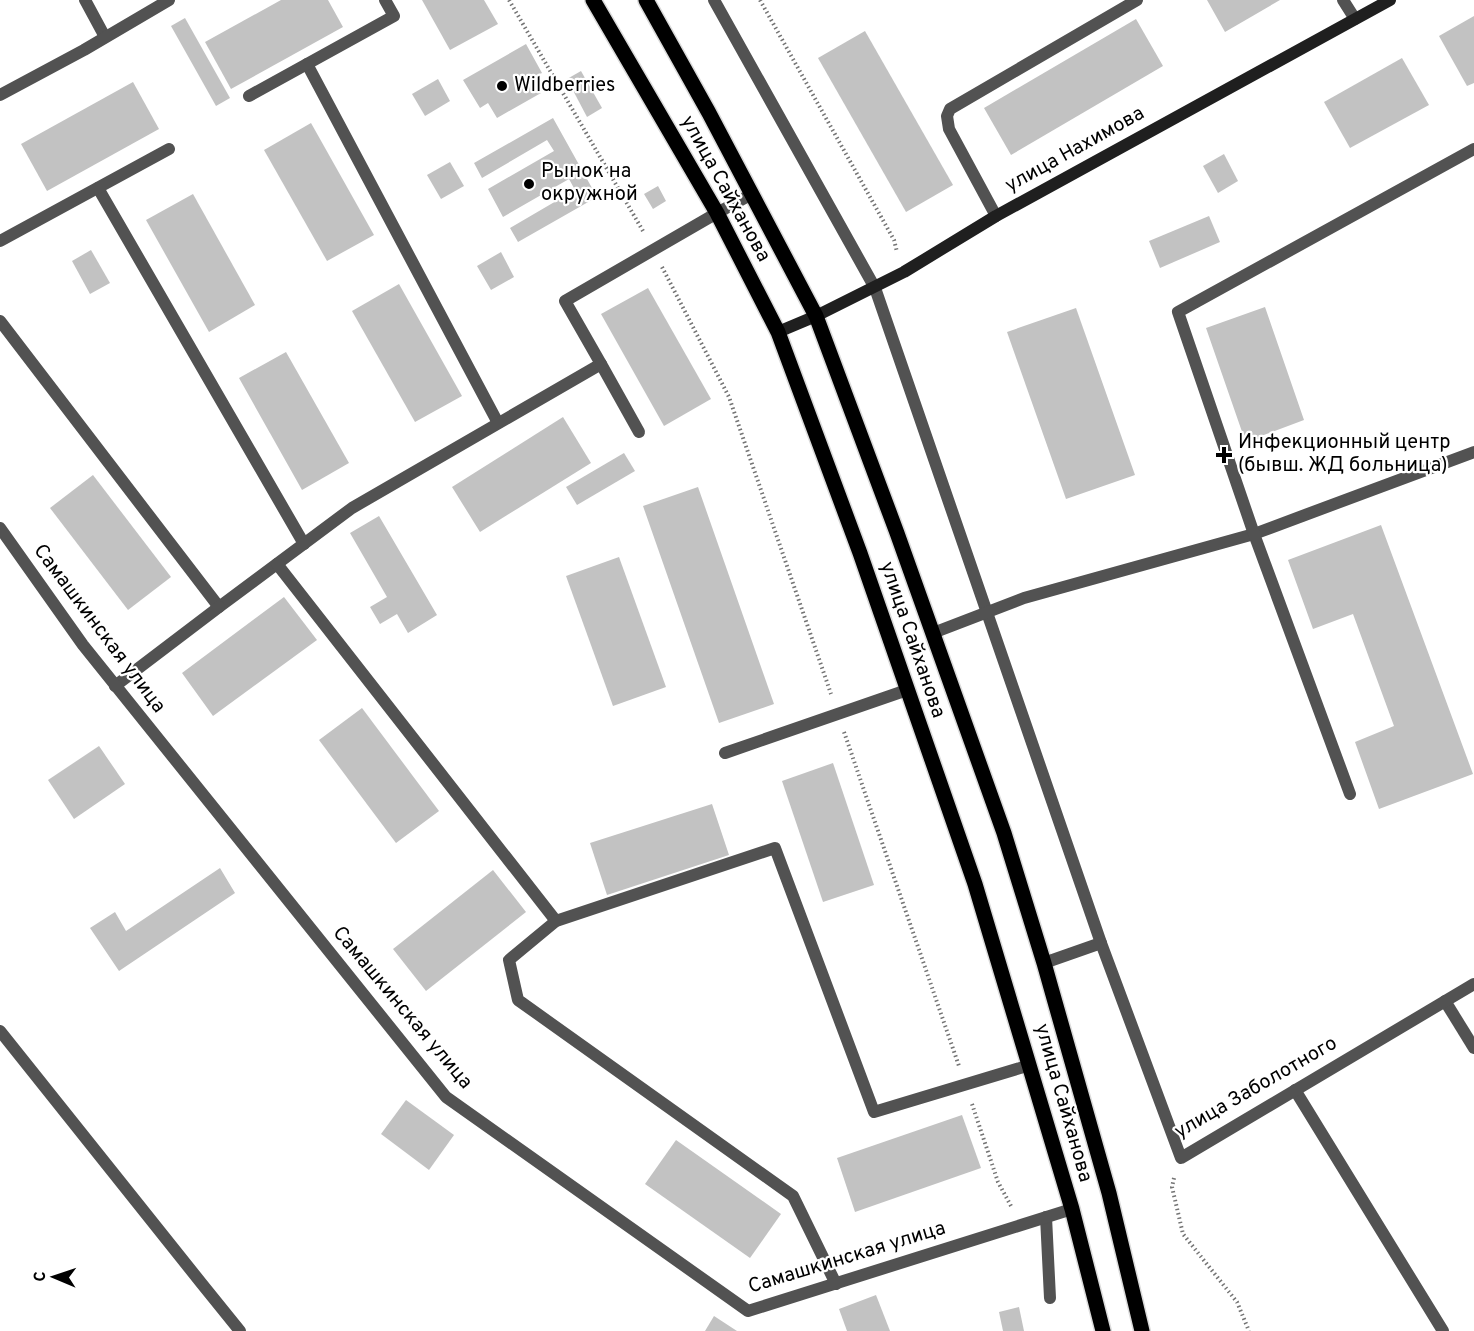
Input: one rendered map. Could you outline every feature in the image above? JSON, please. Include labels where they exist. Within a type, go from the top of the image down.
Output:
[{"type":"main road","name":"улица Сайханова","points":[[593,0],[717,213],[778,332],[860,554],[975,884],[1072,1209],[1103,1331]]},
{"type":"main road","name":"улица Сайханова","points":[[646,0],[709,112],[816,316],[1004,833],[1044,963],[1108,1193],[1142,1331]]},
{"type":"street","points":[[85,0],[105,37]]},
{"type":"street","points":[[0,95],[169,0]]},
{"type":"street","points":[[249,96],[394,16],[385,0]]},
{"type":"street","name":"улица Заболотного","points":[[714,0],[875,288],[1101,943],[1181,1158],[1474,984]]},
{"type":"street","points":[[996,216],[948,129],[947,116],[950,109],[1137,0]]},
{"type":"street","points":[[1343,0],[1355,19]]},
{"type":"street","name":"улица Нахимова","points":[[778,332],[904,273],[996,216],[1390,0]]},
{"type":"street","points":[[307,64],[498,423]]},
{"type":"street","points":[[0,241],[169,149]]},
{"type":"street","points":[[1350,794],[1254,534],[1178,312],[1474,149]]},
{"type":"street","points":[[98,188],[304,544]]},
{"type":"street","points":[[639,432],[565,302],[752,194]]},
{"type":"street","points":[[0,321],[219,607]]},
{"type":"street","points":[[116,686],[352,508],[601,364]]},
{"type":"street","points":[[933,633],[1024,598],[1254,534],[1474,452]]},
{"type":"street","name":"Самашкинская улица","points":[[0,528],[83,645],[446,1097],[748,1311],[1072,1209]]},
{"type":"street","points":[[277,564],[556,921]]},
{"type":"street","points":[[725,753],[907,690]]},
{"type":"street","points":[[836,1284],[793,1196],[518,1000],[509,960],[556,921],[775,848],[874,1112],[1030,1065]]},
{"type":"street","points":[[1044,963],[1101,943]]},
{"type":"street","points":[[1445,1001],[1474,1048]]},
{"type":"street","points":[[0,1030],[240,1331]]},
{"type":"street","points":[[1295,1090],[1443,1331]]},
{"type":"street","points":[[1046,1217],[1050,1298]]},
{"type":"path","points":[[509,0],[654,250],[729,397],[998,1182],[1022,1225]]},
{"type":"path","points":[[760,0],[894,240],[904,273]]},
{"type":"path","points":[[1181,1158],[1172,1187],[1182,1234],[1237,1302],[1250,1331]]},
{"type":"building","points":[[281,0],[328,0],[343,27],[231,89],[205,42]]},
{"type":"building","points":[[422,0],[484,0],[498,24],[450,50]]},
{"type":"building","points":[[1207,0],[1280,0],[1225,32]]},
{"type":"building","points":[[1474,16],[1474,83],[1467,86],[1439,36]]},
{"type":"building","points":[[185,18],[230,98],[216,106],[171,26]]},
{"type":"building","points":[[1136,19],[1163,66],[1011,155],[984,108]]},
{"type":"building","points":[[865,31],[953,185],[906,212],[818,58]]},
{"type":"building","name":"Wildberries","points":[[526,44],[542,73],[532,78],[541,93],[497,118],[488,103],[480,108],[463,80]]},
{"type":"building","points":[[1402,58],[1429,105],[1350,148],[1324,102]]},
{"type":"building","points":[[581,71],[602,108],[587,117],[567,79]]},
{"type":"building","points":[[438,79],[450,101],[425,116],[412,94]]},
{"type":"building","points":[[133,82],[159,129],[47,191],[21,144]]},
{"type":"building","name":"Рынок на окружной","points":[[553,118],[597,197],[518,242],[510,228],[575,190],[569,179],[503,217],[488,189],[554,151],[547,140],[482,178],[474,163]]},
{"type":"building","points":[[311,123],[374,235],[327,261],[264,150]]},
{"type":"building","points":[[1224,154],[1238,181],[1218,193],[1203,166]]},
{"type":"building","points":[[450,162],[464,186],[441,199],[427,175]]},
{"type":"building","points":[[658,186],[666,201],[653,209],[644,194]]},
{"type":"building","points":[[193,194],[255,305],[209,332],[146,220]]},
{"type":"building","points":[[1209,216],[1220,242],[1160,268],[1149,241]]},
{"type":"building","points":[[91,250],[110,283],[90,294],[72,261]]},
{"type":"building","points":[[501,252],[514,277],[491,290],[477,266]]},
{"type":"building","points":[[399,284],[462,396],[415,422],[352,311]]},
{"type":"building","points":[[648,288],[711,399],[664,426],[601,314]]},
{"type":"building","points":[[1265,307],[1304,420],[1261,436],[1263,443],[1248,449],[1206,328]]},
{"type":"building","points":[[1076,308],[1135,475],[1066,499],[1007,332]]},
{"type":"building","points":[[286,352],[349,463],[302,490],[239,378]]},
{"type":"building","points":[[563,417],[591,463],[480,532],[452,487]]},
{"type":"building","points":[[624,453],[635,471],[577,505],[566,487]]},
{"type":"building","points":[[93,475],[171,577],[128,610],[50,508]]},
{"type":"building","points":[[698,487],[774,704],[719,723],[643,506]]},
{"type":"building","points":[[379,516],[437,615],[408,633],[397,614],[380,624],[370,607],[387,597],[350,533]]},
{"type":"building","points":[[1381,525],[1473,774],[1379,809],[1355,742],[1394,726],[1353,614],[1313,629],[1288,560]]},
{"type":"building","points":[[619,557],[666,687],[613,706],[566,576]]},
{"type":"building","points":[[284,597],[317,640],[213,716],[182,673]]},
{"type":"building","points":[[362,708],[439,811],[396,843],[319,740]]},
{"type":"building","points":[[99,746],[125,784],[74,819],[48,780]]},
{"type":"building","points":[[833,763],[874,885],[823,902],[782,781]]},
{"type":"building","points":[[712,804],[729,855],[607,895],[590,843]]},
{"type":"building","points":[[220,868],[235,893],[119,971],[90,928],[115,912],[126,931]]},
{"type":"building","points":[[493,870],[526,912],[426,991],[393,949]]},
{"type":"building","points":[[406,1100],[454,1135],[429,1170],[381,1134]]},
{"type":"building","points":[[962,1115],[981,1168],[855,1212],[837,1158]]},
{"type":"building","points":[[676,1140],[781,1214],[750,1258],[645,1184]]},
{"type":"building","points":[[876,1295],[890,1331],[847,1331],[839,1309]]},
{"type":"building","points":[[1019,1307],[1024,1331],[1003,1331],[999,1312]]},
{"type":"building","points":[[714,1316],[737,1331],[705,1331]]},
{"type":"place","name":"Wildberries","points":[[502,86]]},
{"type":"place","name":"Рынок на окружной","points":[[529,184]]},
{"type":"place","name":"Инфекционный центр (бывш. ЖД больница)","points":[[1224,455]]}]
